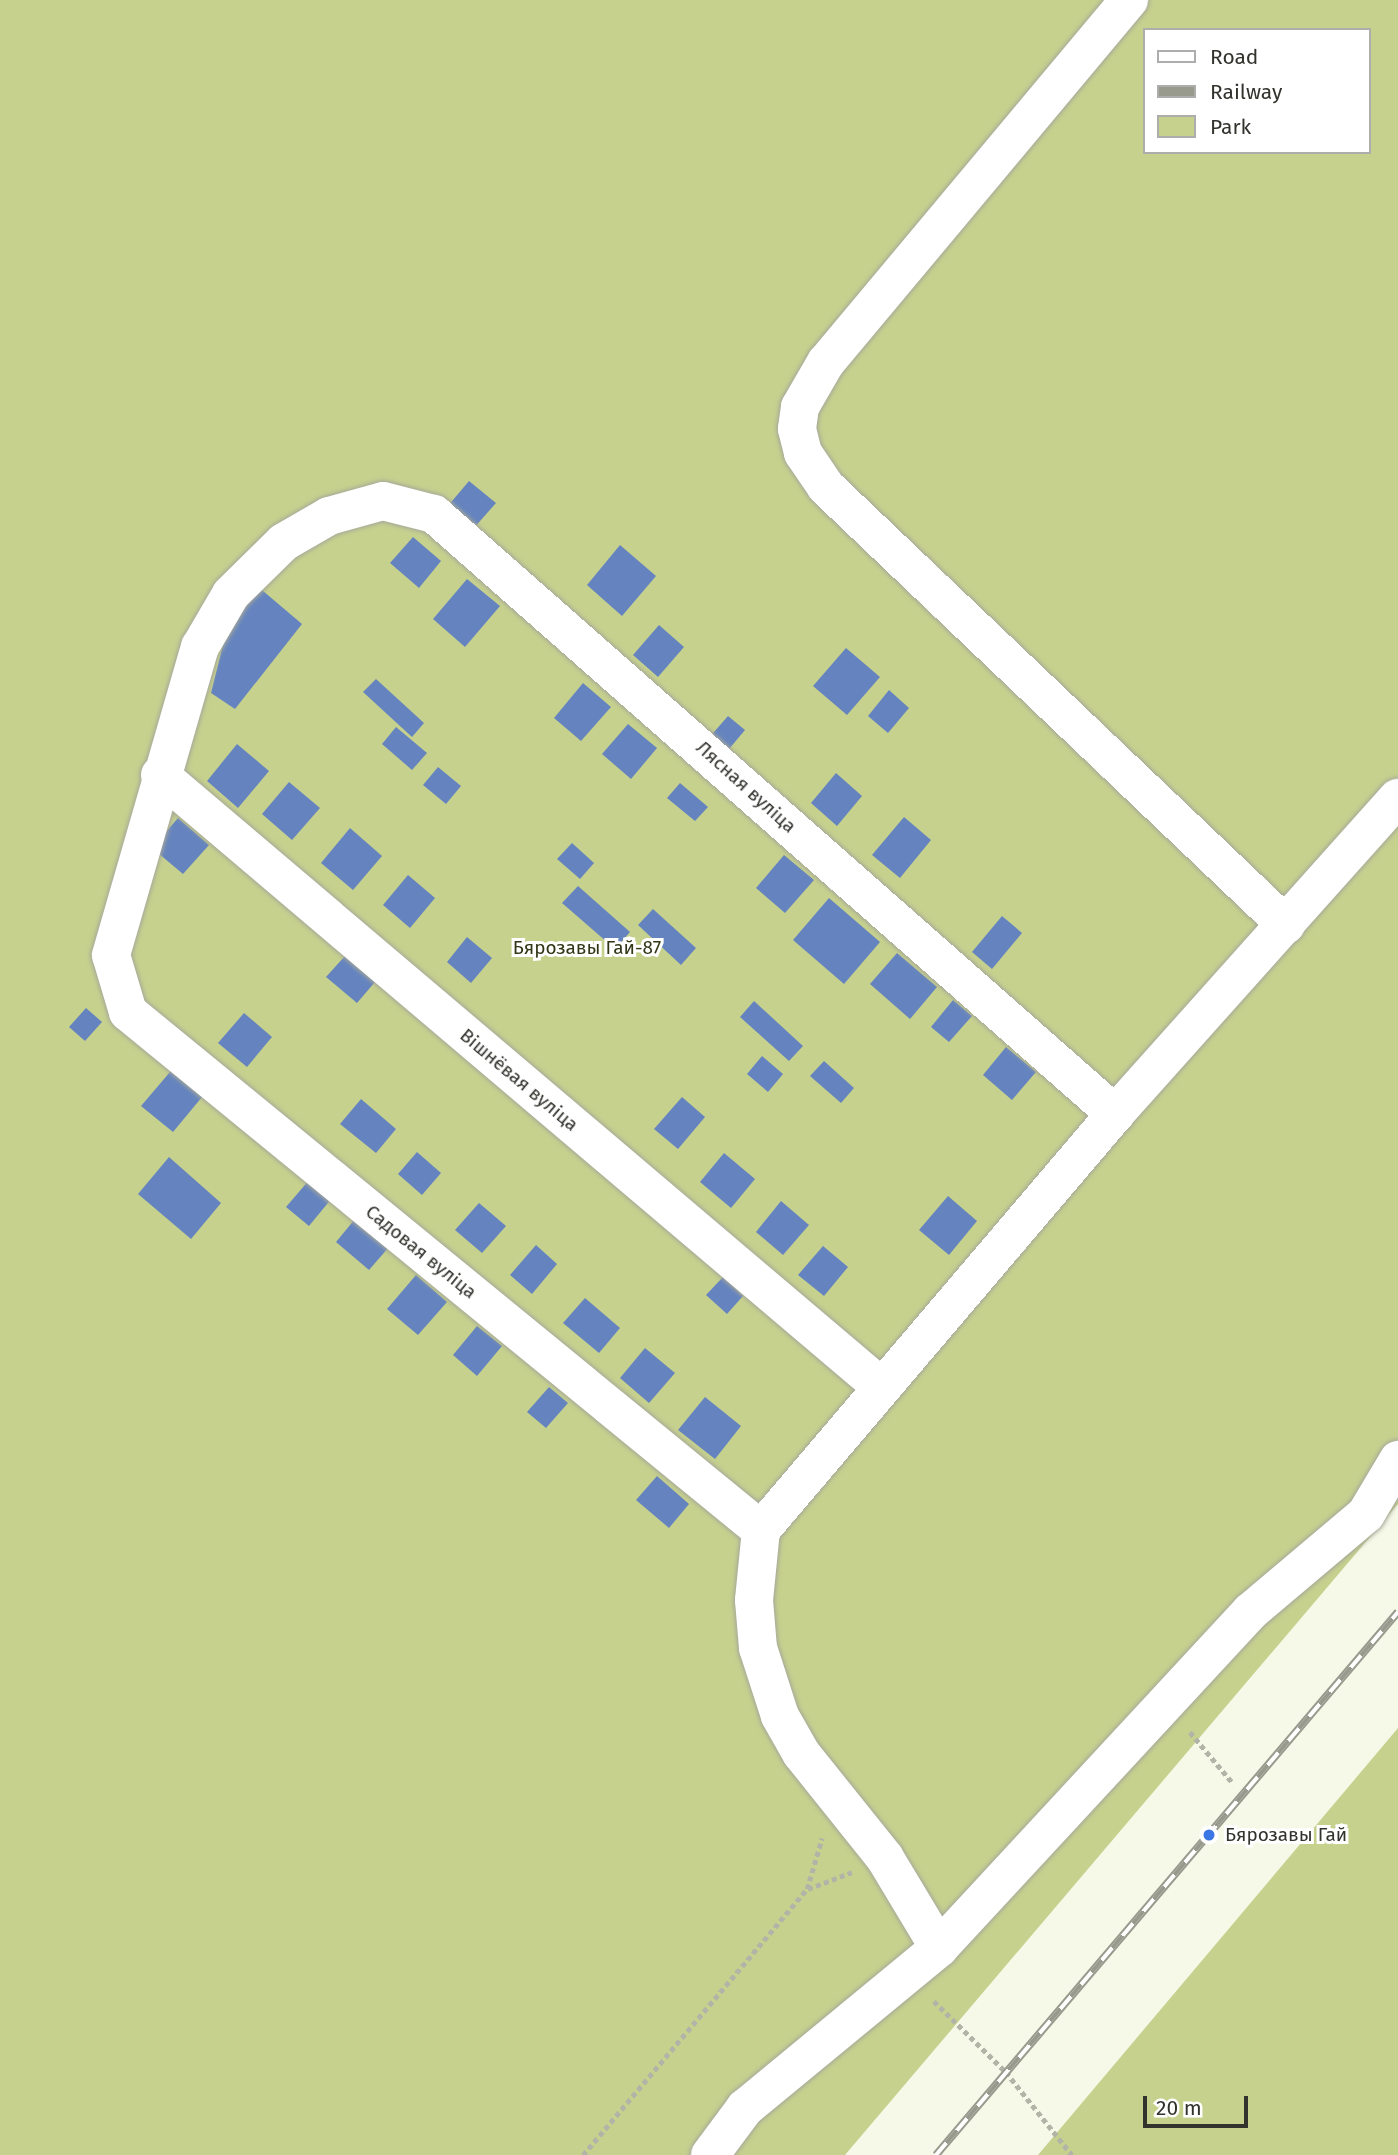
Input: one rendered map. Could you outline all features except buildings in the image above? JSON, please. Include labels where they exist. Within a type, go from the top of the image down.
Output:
[{"type":"street","points":[[1129,0],[826,362],[800,407],[797,429],[803,453],[826,487],[1286,925]]},
{"type":"street","name":"Лясная вуліца","points":[[160,775],[200,647],[231,594],[284,542],[358,507],[409,504],[457,530],[1115,1114]]},
{"type":"street","name":"Садовая вуліца","points":[[160,775],[111,955],[128,1012],[761,1530]]},
{"type":"street","name":"Вішнёвая вуліца","points":[[160,775],[879,1385]]},
{"type":"street","points":[[939,1948],[885,1858],[817,1776],[780,1716],[758,1648],[754,1600],[761,1530],[879,1385],[1115,1114],[1398,798]]},
{"type":"street","points":[[710,2155],[746,2108],[939,1948],[1250,1612],[1366,1514],[1398,1460]]},
{"type":"path","points":[[1166,1703],[1233,1782]]},
{"type":"path","points":[[583,2155],[807,1889],[821,1848],[817,1776]]},
{"type":"path","points":[[807,1889],[885,1858]]},
{"type":"path","points":[[908,1976],[1006,2072],[1072,2155]]},
{"type":"green space","name":"Бярозавы Гай-87","points":[[0,0],[1398,0],[1398,1504],[845,2155],[0,2155]]},
{"type":"green space","points":[[1398,1728],[1398,2155],[1038,2155]]},
{"type":"railway","points":[[936,2155],[1398,1612]]},
{"type":"place","name":"Бярозавы Гай","points":[[1209,1835]]}]
